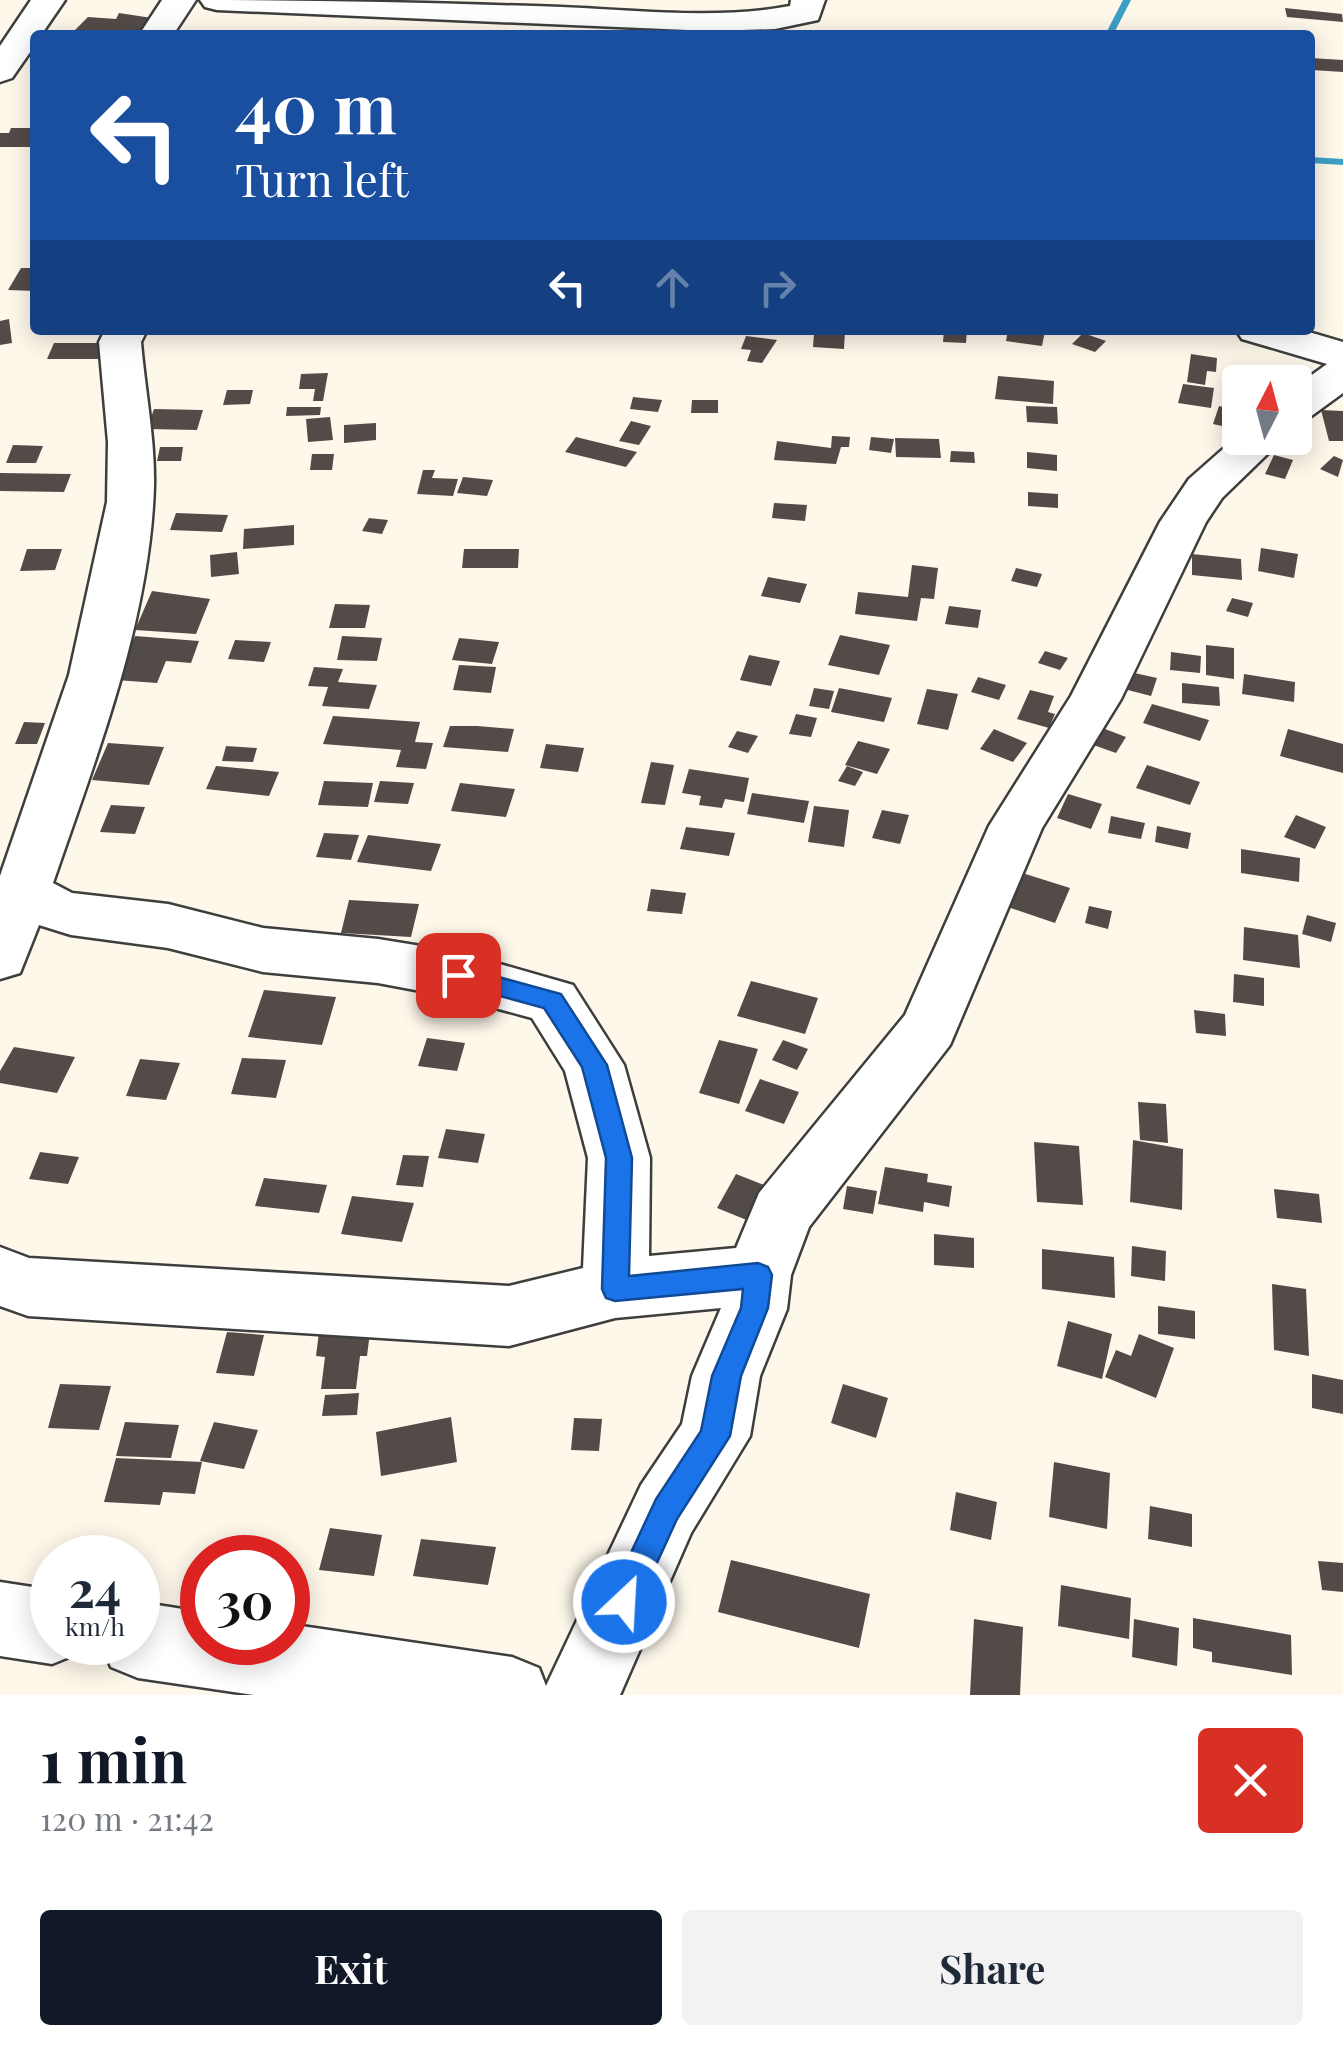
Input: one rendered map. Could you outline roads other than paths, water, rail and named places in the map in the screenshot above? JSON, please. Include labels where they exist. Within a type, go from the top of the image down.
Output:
[{"type":"street","points":[[0,71],[48,0]]},
{"type":"street","points":[[159,30],[180,0]]},
{"type":"street","points":[[217,0],[613,20],[743,21],[798,19],[806,12],[808,0]]},
{"type":"street","points":[[0,957],[116,593],[130,500],[131,444],[120,342],[124,335]]},
{"type":"street","points":[[1274,335],[1343,355]]},
{"type":"street","points":[[1312,395],[1343,372]]},
{"type":"street","points":[[580,1695],[666,1509],[715,1436],[726,1376],[754,1308],[758,1275],[782,1213],[929,1028],[1016,826],[1096,699],[1183,522],[1205,489],[1243,455]]},
{"type":"street","points":[[0,832],[62,819]]},
{"type":"street","points":[[22,891],[44,906],[71,914],[168,926],[263,950],[378,960],[458,975],[552,1001],[594,1065],[619,1158],[615,1289]]},
{"type":"street","points":[[0,1276],[28,1287],[509,1316],[615,1289],[758,1275]]},
{"type":"street","points":[[0,1619],[30,1624]]},
{"type":"street","points":[[160,1643],[512,1695]]},
{"type":"waterway","points":[[1112,30],[1127,0]]},
{"type":"waterway","points":[[1315,160],[1343,162]]}]
